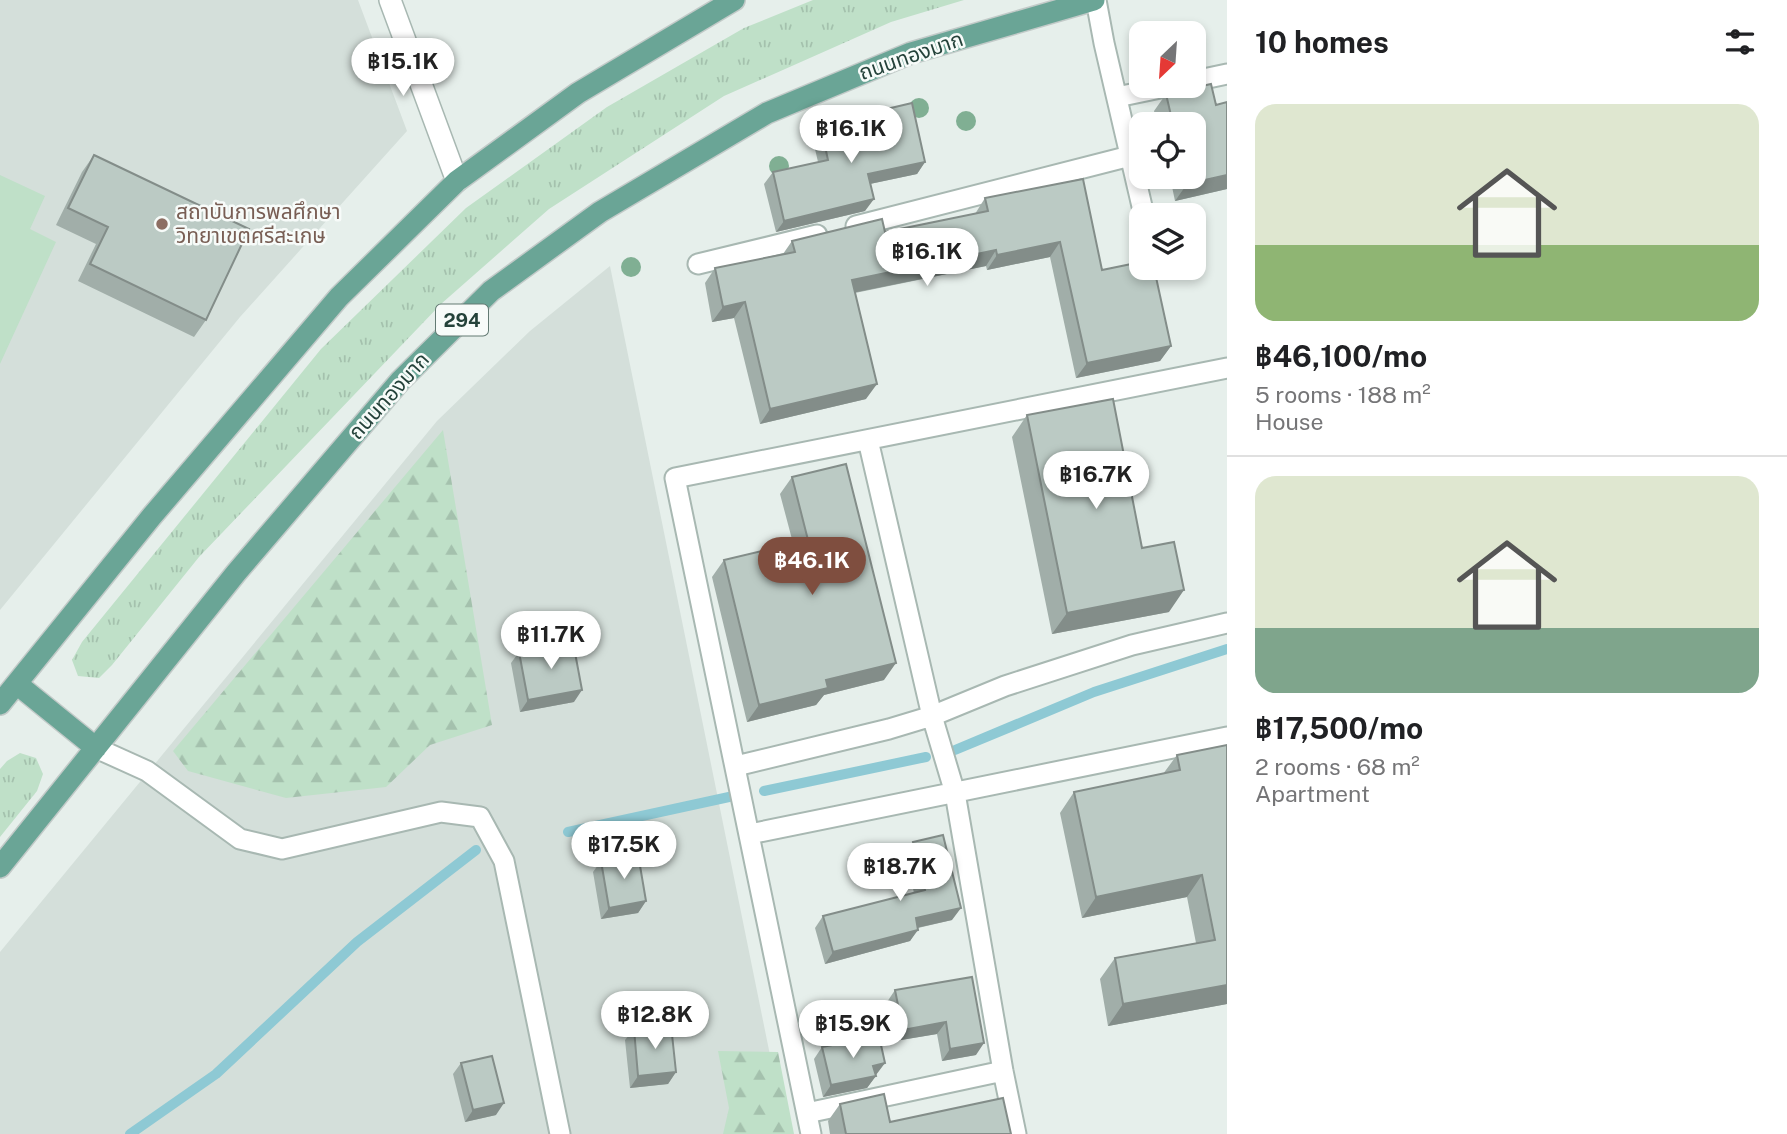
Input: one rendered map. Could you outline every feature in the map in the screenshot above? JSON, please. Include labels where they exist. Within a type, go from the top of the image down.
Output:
[{"type":"main road","points":[[0,704],[8,685],[339,297],[457,181],[578,93],[734,0]]},
{"type":"main road","name":"ถนนทองมาก","points":[[0,867],[236,573],[400,381],[491,291],[600,212],[767,113],[911,52],[1095,0]]},
{"type":"main road","points":[[8,685],[96,748]]},
{"type":"street","points":[[390,0],[457,181]]},
{"type":"lane","points":[[1095,0],[1129,151]]},
{"type":"lane","points":[[1206,78],[1227,74]]},
{"type":"lane","points":[[1117,97],[1129,95]]},
{"type":"lane","points":[[698,264],[1129,156]]},
{"type":"lane","points":[[811,1134],[676,478],[1227,368]]},
{"type":"lane","points":[[868,440],[932,716],[955,793],[1016,1134]]},
{"type":"lane","points":[[736,766],[889,729],[932,716],[1005,686],[1119,649],[1227,623]]},
{"type":"lane","points":[[750,834],[1227,737]]},
{"type":"lane","points":[[96,748],[147,771],[240,839],[282,849],[441,812],[480,817],[504,861],[560,1134]]},
{"type":"lane","points":[[807,1113],[1003,1071]]},
{"type":"shaded area","name":"สถาบันการพลศึกษา วิทยาเขตศรีสะเกษ","points":[[0,0],[358,0],[407,131],[240,317],[0,610]]},
{"type":"shaded area","points":[[610,266],[786,1134],[0,1134],[0,952],[437,421],[530,331]]},
{"type":"green space","points":[[813,0],[964,0],[891,22],[724,96],[549,209],[441,304],[199,557],[99,678],[78,676],[72,660],[82,642],[321,349],[466,208],[607,107],[744,28]]},
{"type":"green space","points":[[0,175],[45,196],[30,229],[56,242],[0,364]]},
{"type":"green space","points":[[443,430],[492,725],[430,745],[386,787],[286,798],[188,771],[173,751]]},
{"type":"green space","points":[[20,753],[36,758],[43,774],[37,791],[0,837],[0,769]]},
{"type":"green space","points":[[718,1051],[778,1052],[794,1134],[723,1134],[729,1108]]},
{"type":"building","points":[[1211,84],[1216,105],[1227,102],[1227,175],[1206,180],[1206,112],[1170,112],[1167,98],[1206,98],[1206,85]]},
{"type":"building","points":[[912,103],[925,162],[868,174],[874,199],[784,221],[773,172],[828,160],[823,137],[881,124],[878,111]]},
{"type":"building","points":[[94,155],[249,229],[206,320],[90,264],[108,227],[68,208]]},
{"type":"building","points":[[1083,179],[1102,270],[1129,264],[1129,280],[1157,280],[1171,346],[1087,363],[1060,242],[997,255],[996,250],[852,280],[877,384],[770,409],[745,302],[723,307],[715,268],[795,252],[792,241],[882,219],[885,232],[988,211],[985,198]]},
{"type":"building","points":[[1113,399],[1142,548],[1174,542],[1184,590],[1067,613],[1027,415]]},
{"type":"building","points":[[846,464],[896,663],[826,680],[828,688],[759,705],[724,560],[808,540],[792,477]]},
{"type":"building","points":[[573,642],[582,690],[528,700],[519,652]]},
{"type":"building","points":[[1227,745],[1227,985],[1123,1004],[1115,958],[1215,940],[1202,875],[1096,897],[1074,792],[1180,770],[1177,755]]},
{"type":"building","points":[[943,835],[961,908],[916,918],[918,930],[833,952],[823,916],[925,890],[913,842]]},
{"type":"building","points":[[638,854],[646,901],[609,908],[601,861]]},
{"type":"building","points":[[972,977],[984,1043],[950,1049],[946,1022],[903,1030],[895,990]]},
{"type":"building","points":[[671,1025],[676,1072],[638,1076],[634,1029]]},
{"type":"building","points":[[879,1036],[885,1063],[873,1066],[876,1076],[831,1085],[822,1047]]},
{"type":"building","points":[[492,1056],[504,1103],[473,1110],[461,1063]]},
{"type":"building","points":[[884,1094],[890,1122],[1003,1098],[1011,1134],[846,1134],[840,1104]]},
{"type":"waterway","points":[[955,750],[1094,692],[1227,649]]},
{"type":"waterway","points":[[764,791],[926,757]]},
{"type":"waterway","points":[[568,832],[729,797]]},
{"type":"waterway","points":[[130,1134],[216,1074],[357,942],[476,850]]},
{"type":"place","name":"สถาบันการพลศึกษา วิทยาเขตศรีสะเกษ","points":[[162,224]]}]
